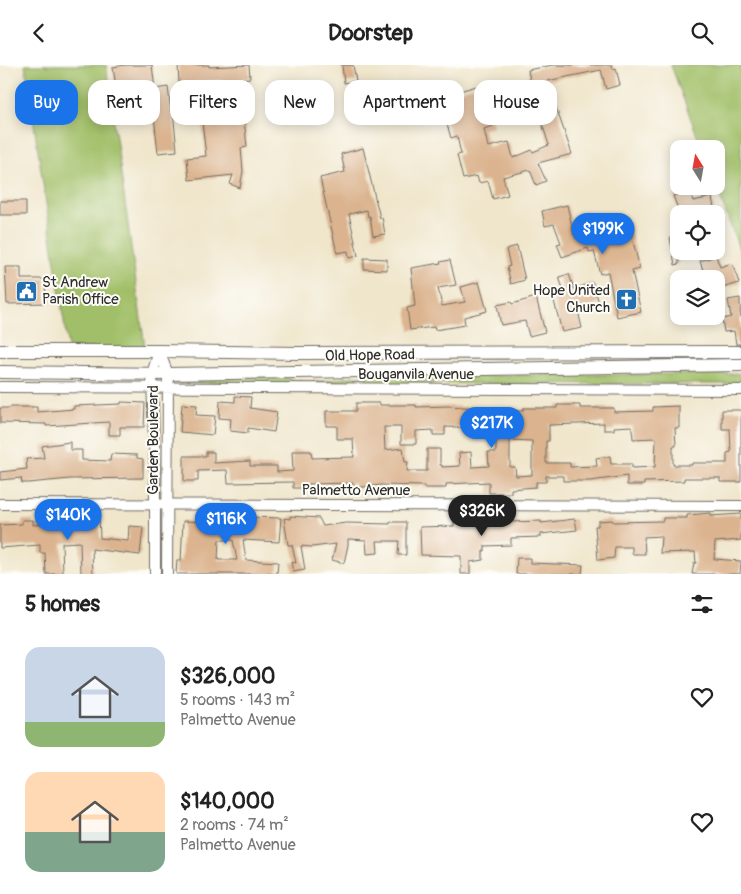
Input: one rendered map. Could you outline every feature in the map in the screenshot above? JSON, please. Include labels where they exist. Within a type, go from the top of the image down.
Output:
[{"type":"main road","name":"Old Hope Road","points":[[0,351],[298,353],[741,352]]},
{"type":"main road","name":"Old Hope Road","points":[[0,372],[168,374],[741,365]]},
{"type":"street","name":"Garden Boulevard","points":[[155,574],[152,374],[159,351]]},
{"type":"street","name":"Garden Boulevard","points":[[159,351],[168,374],[167,574]]},
{"type":"street","name":"Bouganvila Avenue","points":[[0,387],[741,390]]},
{"type":"street","name":"Palmetto Avenue","points":[[0,504],[741,506]]},
{"type":"green space","points":[[25,65],[106,65],[108,80],[88,80],[88,125],[114,125],[145,348],[68,348],[34,125],[78,125],[78,80],[27,80]]},
{"type":"green space","points":[[671,65],[741,65],[741,254],[725,210],[725,205],[723,205],[719,195],[725,195],[725,140],[699,140]]},
{"type":"green space","points":[[741,374],[741,384],[178,383],[180,377],[281,376],[299,381],[308,381],[355,376]]},
{"type":"building","points":[[152,65],[154,80],[115,80],[113,67]]},
{"type":"building","points":[[178,65],[209,65],[209,67],[249,65],[250,78],[242,80],[179,80]]},
{"type":"building","points":[[342,65],[353,65],[356,80],[344,80],[344,83]]},
{"type":"building","points":[[553,65],[612,65],[613,69],[616,68],[620,85],[606,89],[601,70],[552,80],[530,80],[528,70]]},
{"type":"building","points":[[168,87],[170,125],[174,125],[177,151],[158,153],[155,125],[160,125],[160,88]]},
{"type":"building","points":[[474,87],[474,125],[493,126],[484,129],[488,147],[509,142],[513,158],[549,145],[542,125],[557,125],[557,110],[572,154],[538,163],[546,181],[536,185],[530,170],[503,177],[508,195],[493,199],[488,181],[479,183],[477,176],[463,179],[457,155],[461,154],[457,136],[451,138],[447,125],[464,125],[464,90]]},
{"type":"building","points":[[202,125],[245,125],[247,147],[241,148],[243,171],[240,188],[230,184],[233,175],[189,180],[187,158],[206,156]]},
{"type":"building","points":[[363,148],[385,234],[373,236],[370,216],[368,217],[367,210],[349,214],[358,256],[349,258],[348,251],[337,253],[320,178],[345,172],[341,154]]},
{"type":"building","points":[[691,195],[693,201],[712,197],[713,205],[676,205],[673,196]]},
{"type":"building","points":[[0,201],[26,201],[26,215],[0,215]]},
{"type":"building","points":[[567,205],[574,235],[628,222],[640,269],[632,271],[641,312],[617,317],[608,272],[600,274],[594,251],[589,252],[588,248],[562,257],[557,244],[561,243],[554,224],[545,226],[542,211]]},
{"type":"building","points":[[517,246],[525,280],[511,284],[507,267],[510,266],[506,249]]},
{"type":"building","points":[[364,258],[387,259],[387,270],[364,269]]},
{"type":"building","points":[[450,260],[456,285],[438,288],[442,306],[465,302],[461,287],[479,282],[487,311],[464,317],[465,325],[435,330],[434,327],[410,330],[407,308],[415,306],[411,268]]},
{"type":"building","points":[[674,260],[679,260],[679,264],[675,265]]},
{"type":"building","points":[[717,260],[720,267],[732,263],[739,283],[725,287],[725,270],[703,270],[700,261]]},
{"type":"building","name":"St Andrew Parish Office","points":[[5,267],[21,267],[21,279],[45,279],[46,303],[7,304]]},
{"type":"building","points":[[569,274],[574,289],[593,283],[599,303],[578,311],[582,328],[562,332],[552,293],[563,289],[559,277]]},
{"type":"building","points":[[536,297],[545,332],[529,336],[525,321],[501,325],[497,305],[511,302],[512,304]]},
{"type":"building","points":[[740,298],[741,344],[736,344],[734,331],[724,332],[723,325],[725,325],[725,318],[731,317],[728,300]]},
{"type":"building","points":[[235,396],[251,397],[250,408],[277,412],[274,432],[248,428],[248,433],[230,431],[231,419],[219,418],[220,401],[235,402]]},
{"type":"building","points":[[121,402],[145,403],[144,427],[120,427],[120,435],[109,435],[109,422],[46,426],[46,424],[0,423],[0,408],[37,407],[37,412],[74,409],[74,406],[121,404]]},
{"type":"building","points":[[356,403],[523,411],[523,408],[557,408],[557,405],[580,405],[580,408],[614,408],[614,412],[653,411],[653,407],[679,406],[679,428],[675,428],[676,446],[673,446],[673,465],[692,465],[692,463],[727,463],[727,453],[731,452],[730,429],[722,429],[722,410],[741,410],[741,482],[720,482],[720,478],[684,478],[684,481],[644,482],[644,485],[627,485],[627,476],[590,481],[563,481],[563,476],[546,476],[546,482],[536,482],[536,487],[511,489],[511,493],[489,493],[489,482],[446,484],[446,488],[381,485],[354,488],[354,483],[308,484],[309,488],[293,488],[293,482],[228,483],[227,470],[198,471],[198,481],[184,481],[184,456],[206,456],[206,452],[214,452],[214,463],[250,461],[250,466],[277,466],[277,472],[293,471],[292,451],[311,451],[312,458],[354,457],[353,439],[337,439],[337,426],[326,426],[326,411],[356,411]],"holes":[[[477,422],[496,423],[496,452],[488,452],[489,466],[472,467],[471,452],[459,453],[460,466],[442,467],[440,465],[440,449],[427,449],[427,471],[407,471],[408,462],[405,462],[403,448],[385,450],[384,427],[401,427],[401,444],[416,444],[416,431],[433,430],[433,435],[445,435],[445,427],[476,428]],[[604,423],[604,430],[614,430],[614,427],[632,426],[633,439],[656,438],[655,467],[632,468],[632,464],[611,464],[610,456],[596,458],[597,466],[570,467],[570,463],[546,463],[546,441],[549,441],[549,425]],[[510,440],[532,441],[532,475],[516,476],[515,467],[510,467]]]},
{"type":"building","points":[[182,404],[197,405],[196,415],[215,416],[213,435],[180,432]]},
{"type":"building","points":[[70,442],[70,450],[82,450],[82,460],[110,461],[111,454],[137,455],[137,458],[143,459],[143,478],[70,479],[28,483],[22,483],[21,478],[0,480],[0,472],[27,469],[26,459],[44,458],[42,446]]},
{"type":"building","points":[[208,511],[220,512],[220,515],[281,518],[279,542],[243,540],[246,560],[278,562],[277,574],[176,574],[177,560],[181,561],[183,521],[208,522]],"holes":[[[219,540],[233,540],[237,560],[218,560]]]},
{"type":"building","points":[[711,513],[711,516],[741,514],[741,540],[715,542],[714,559],[741,561],[740,574],[692,574],[694,563],[696,563],[695,552],[660,553],[661,536],[644,537],[645,554],[632,554],[632,547],[615,547],[614,558],[598,560],[595,526],[598,526],[598,521],[663,521],[663,518],[687,518],[687,515]]},
{"type":"building","points":[[99,514],[100,538],[128,541],[129,526],[143,527],[140,555],[92,549],[93,574],[81,574],[80,542],[62,543],[63,574],[46,574],[45,553],[40,553],[40,545],[0,548],[0,525],[22,524],[22,520],[33,520],[33,525],[79,522],[78,515]]},
{"type":"building","points":[[290,516],[319,518],[323,526],[346,523],[390,524],[390,522],[406,522],[406,555],[398,555],[399,541],[377,541],[378,553],[367,554],[366,540],[348,539],[344,563],[332,560],[336,544],[312,547],[301,546],[305,570],[293,572],[291,562],[296,563],[292,545],[288,545],[284,518],[290,519]]},
{"type":"building","points":[[454,517],[471,517],[471,522],[491,522],[491,520],[510,519],[510,522],[541,521],[541,523],[575,519],[577,530],[541,534],[541,537],[511,538],[511,545],[485,546],[483,560],[470,562],[470,574],[461,574],[461,556],[421,555],[420,527],[454,526]]},
{"type":"building","points":[[517,558],[530,558],[530,563],[583,565],[582,574],[516,574]]},
{"type":"place","name":"St Andrew Parish Office","points":[[26,291]]},
{"type":"place","name":"Hope United Church","points":[[626,299]]}]
